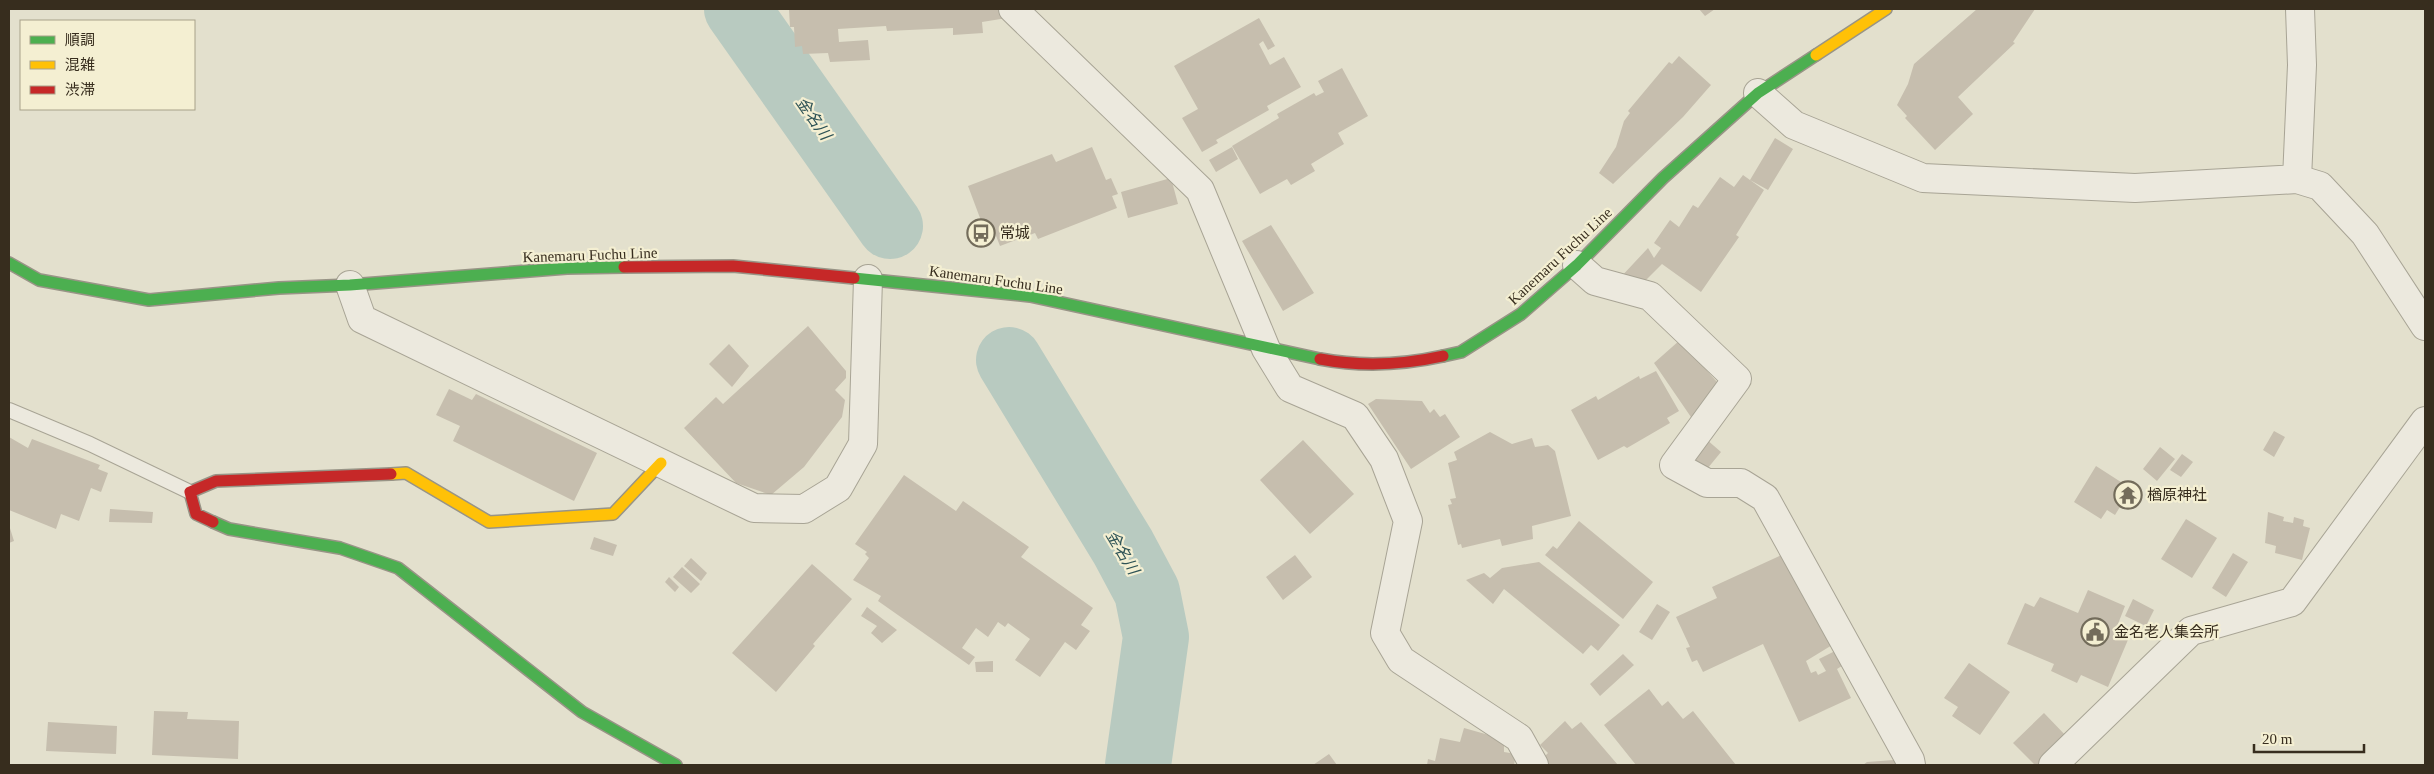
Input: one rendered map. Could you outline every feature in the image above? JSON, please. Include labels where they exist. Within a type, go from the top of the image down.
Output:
[{"type":"main road","name":"Kanemaru Fuchu Line","points":[[9,263],[39,280],[149,300],[280,288],[350,285],[567,268],[733,266],[868,278],[1030,296],[1266,349],[1348,364],[1411,363],[1461,352],[1521,314],[1577,265],[1663,178],[1758,93],[1886,9]]},
{"type":"main road","points":[[661,463],[613,514],[603,515],[489,522],[406,473],[216,481],[190,492],[196,514],[229,529],[340,548],[398,568],[582,712],[676,765]]},
{"type":"street","points":[[1013,9],[1200,190],[1266,349],[1290,388],[1355,416],[1384,459],[1408,521],[1385,634],[1402,660],[1519,738],[1534,765]]},
{"type":"street","points":[[2297,179],[2302,65],[2300,9]]},
{"type":"street","points":[[1758,93],[1794,125],[1923,178],[2135,188],[2297,179],[2320,186],[2365,234],[2425,326]]},
{"type":"street","points":[[1577,265],[1595,281],[1650,296],[1737,379],[1674,465],[1707,484],[1740,483],[1766,498],[1911,765]]},
{"type":"street","points":[[350,285],[362,319],[754,508],[804,509],[838,488],[863,444],[868,278]]},
{"type":"street","points":[[2053,765],[2191,631],[2292,602],[2425,421]]},
{"type":"lane","points":[[9,410],[90,444],[190,492]]},
{"type":"building","points":[[789,9],[1002,9],[1007,18],[982,22],[983,33],[953,35],[953,28],[887,31],[886,26],[838,29],[839,42],[868,40],[870,60],[830,62],[828,53],[803,54],[802,46],[795,47],[794,27],[790,27]]},
{"type":"building","points":[[1699,9],[1715,9],[1705,16]]},
{"type":"building","points":[[1977,9],[2035,9],[2013,42],[2015,43],[1958,97],[1973,114],[1935,150],[1905,118],[1907,116],[1897,105],[1908,84],[1914,64]]},
{"type":"building","points":[[1259,18],[1275,46],[1268,50],[1263,41],[1259,44],[1270,65],[1284,57],[1301,87],[1267,106],[1269,110],[1216,140],[1218,143],[1202,152],[1182,118],[1198,109],[1174,66]]},
{"type":"building","points":[[1679,56],[1711,85],[1683,117],[1613,184],[1599,173],[1616,147],[1624,121],[1630,113],[1628,111],[1669,62],[1672,64]]},
{"type":"building","points":[[1342,68],[1368,116],[1338,133],[1344,144],[1311,164],[1315,171],[1291,185],[1287,179],[1260,194],[1232,146],[1279,118],[1277,114],[1314,93],[1316,96],[1324,92],[1318,81]]},
{"type":"building","points":[[1775,138],[1793,149],[1768,190],[1750,180]]},
{"type":"building","points":[[1092,147],[1106,180],[1111,178],[1118,194],[1112,196],[1117,208],[1038,239],[1035,233],[1000,246],[991,223],[983,226],[968,186],[1052,154],[1056,162]]},
{"type":"building","points":[[1232,147],[1238,159],[1216,172],[1209,160]]},
{"type":"building","points":[[1743,175],[1764,190],[1736,235],[1739,237],[1701,292],[1662,264],[1638,288],[1619,279],[1648,248],[1654,258],[1661,248],[1654,243],[1670,220],[1679,227],[1693,205],[1698,208],[1720,177],[1734,187]]},
{"type":"building","points":[[1171,178],[1178,204],[1128,218],[1121,192]]},
{"type":"building","points":[[1271,225],[1314,293],[1283,311],[1242,241]]},
{"type":"building","points":[[808,326],[846,371],[846,378],[835,390],[845,400],[842,417],[804,467],[771,495],[736,483],[684,428],[716,397],[723,404]]},
{"type":"building","points":[[1680,340],[1724,390],[1693,420],[1654,363]]},
{"type":"building","points":[[729,344],[749,366],[732,387],[709,364]]},
{"type":"building","points":[[1656,371],[1679,411],[1667,418],[1670,423],[1627,448],[1624,446],[1598,460],[1571,410],[1596,396],[1598,400],[1639,376],[1640,379]]},
{"type":"building","points":[[449,389],[472,400],[476,394],[597,453],[574,501],[453,441],[460,426],[436,415]]},
{"type":"building","points":[[1376,399],[1422,401],[1430,413],[1434,409],[1440,417],[1445,414],[1460,437],[1411,469],[1368,404]]},
{"type":"building","points":[[2274,431],[2285,437],[2274,457],[2263,450]]},
{"type":"building","points":[[1490,432],[1512,444],[1532,438],[1535,447],[1548,445],[1555,451],[1571,516],[1532,526],[1533,539],[1502,546],[1500,539],[1462,548],[1461,544],[1458,545],[1448,505],[1452,504],[1450,499],[1456,498],[1448,463],[1457,460],[1454,452]]},
{"type":"building","points":[[9,437],[28,448],[32,439],[100,465],[98,469],[108,473],[101,492],[91,488],[79,521],[61,514],[56,529],[9,510]]},
{"type":"building","points":[[1706,439],[1721,452],[1703,474],[1689,462]]},
{"type":"building","points":[[1303,440],[1354,494],[1310,534],[1260,480]]},
{"type":"building","points":[[2160,447],[2175,459],[2157,481],[2143,469]]},
{"type":"building","points":[[2182,454],[2193,462],[2181,477],[2170,470]]},
{"type":"building","points":[[2096,466],[2124,484],[2118,492],[2126,497],[2115,515],[2107,510],[2101,519],[2074,502]]},
{"type":"building","points":[[904,475],[956,511],[963,501],[1029,547],[1021,557],[1093,608],[1081,625],[1090,631],[1076,650],[1065,642],[1040,677],[1015,660],[1030,639],[1008,623],[1005,627],[998,622],[988,637],[976,628],[962,648],[975,657],[969,665],[878,601],[881,596],[853,580],[869,558],[865,554],[867,552],[855,544]]},
{"type":"building","points":[[110,509],[153,512],[152,523],[109,522]]},
{"type":"building","points":[[2268,512],[2284,517],[2283,521],[2293,523],[2294,517],[2304,520],[2303,526],[2310,528],[2302,560],[2275,553],[2276,546],[2265,543]]},
{"type":"building","points":[[2186,519],[2217,538],[2192,578],[2161,559]]},
{"type":"building","points":[[1579,521],[1653,582],[1623,619],[1545,555],[1553,546],[1557,549]]},
{"type":"building","points":[[9,525],[14,541],[9,543]]},
{"type":"building","points":[[594,537],[617,545],[613,556],[590,549]]},
{"type":"building","points":[[1788,552],[1842,639],[1806,661],[1811,673],[1816,671],[1818,675],[1826,671],[1819,659],[1837,650],[1845,664],[1837,669],[1851,698],[1799,722],[1763,644],[1703,672],[1697,660],[1692,662],[1686,648],[1690,647],[1676,617],[1717,598],[1712,587]]},
{"type":"building","points":[[2233,553],[2248,562],[2226,597],[2212,588]]},
{"type":"building","points":[[1295,555],[1312,577],[1283,600],[1266,577]]},
{"type":"building","points":[[691,558],[707,573],[701,581],[684,566]]},
{"type":"building","points":[[1539,562],[1620,625],[1598,651],[1591,645],[1583,654],[1504,589],[1493,604],[1466,580],[1484,573],[1490,578],[1502,568]]},
{"type":"building","points":[[812,564],[852,599],[813,644],[815,646],[776,692],[732,653]]},
{"type":"building","points":[[682,567],[700,584],[691,593],[673,577]]},
{"type":"building","points":[[669,577],[679,587],[675,592],[665,582]]},
{"type":"building","points":[[2088,590],[2125,606],[2116,629],[2130,635],[2108,687],[2081,675],[2077,683],[2051,671],[2054,664],[2007,644],[2025,603],[2034,607],[2040,597],[2078,613]]},
{"type":"building","points":[[2133,599],[2154,610],[2146,626],[2125,616]]},
{"type":"building","points":[[1657,604],[1670,612],[1652,640],[1639,632]]},
{"type":"building","points":[[867,607],[897,630],[882,643],[871,633],[877,626],[861,616]]},
{"type":"building","points":[[1623,654],[1634,665],[1600,696],[1590,684]]},
{"type":"building","points":[[993,661],[993,672],[976,672],[975,662]]},
{"type":"building","points":[[1969,663],[2010,692],[1980,735],[1952,716],[1958,707],[1944,698]]},
{"type":"building","points":[[1649,689],[1662,706],[1668,701],[1683,719],[1693,711],[1736,765],[1636,765],[1604,725]]},
{"type":"building","points":[[154,711],[188,712],[187,719],[239,721],[238,759],[152,755]]},
{"type":"building","points":[[2044,713],[2068,738],[2040,765],[2035,765],[2013,743]]},
{"type":"building","points":[[1565,721],[1572,729],[1581,722],[1618,765],[1550,765],[1543,758],[1548,753],[1540,745]]},
{"type":"building","points":[[48,722],[117,726],[116,754],[46,751]]},
{"type":"building","points":[[1464,728],[1496,737],[1504,744],[1504,752],[1516,754],[1514,765],[1427,765],[1428,759],[1435,761],[1440,738],[1460,742]]},
{"type":"building","points":[[1329,754],[1337,765],[1313,765]]},
{"type":"building","points":[[1894,760],[1896,765],[1863,765],[1867,762]]},
{"type":"waterway","name":"金名川","points":[[737,9],[890,226]]},
{"type":"waterway","name":"金名川","points":[[1009,360],[1123,547],[1147,592],[1156,637],[1138,765]]},
{"type":"traffic: fast","points":[[1443,356],[1461,352],[1521,314],[1577,265],[1663,178],[1758,93],[1816,55]]},
{"type":"traffic: fast","points":[[9,263],[39,280],[149,300],[279,288],[350,285],[567,268],[624,267]]},
{"type":"traffic: fast","points":[[854,278],[1030,296],[1320,359]]},
{"type":"traffic: fast","points":[[213,522],[229,529],[340,548],[398,568],[582,712],[676,765]]},
{"type":"traffic: slow","points":[[1816,55],[1886,9]]},
{"type":"traffic: slow","points":[[391,474],[406,473],[489,522],[613,514],[661,463]]},
{"type":"traffic: jam","points":[[624,267],[733,266],[854,278]]},
{"type":"traffic: jam","points":[[1320,359],[1336,362],[1382,364],[1443,356]]},
{"type":"traffic: jam","points":[[213,522],[196,514],[190,492],[216,481],[391,474]]},
{"type":"place","name":"常城","points":[[981,233]]},
{"type":"place","name":"楢原神社","points":[[2128,495]]},
{"type":"place","name":"金名老人集会所","points":[[2095,632]]}]
